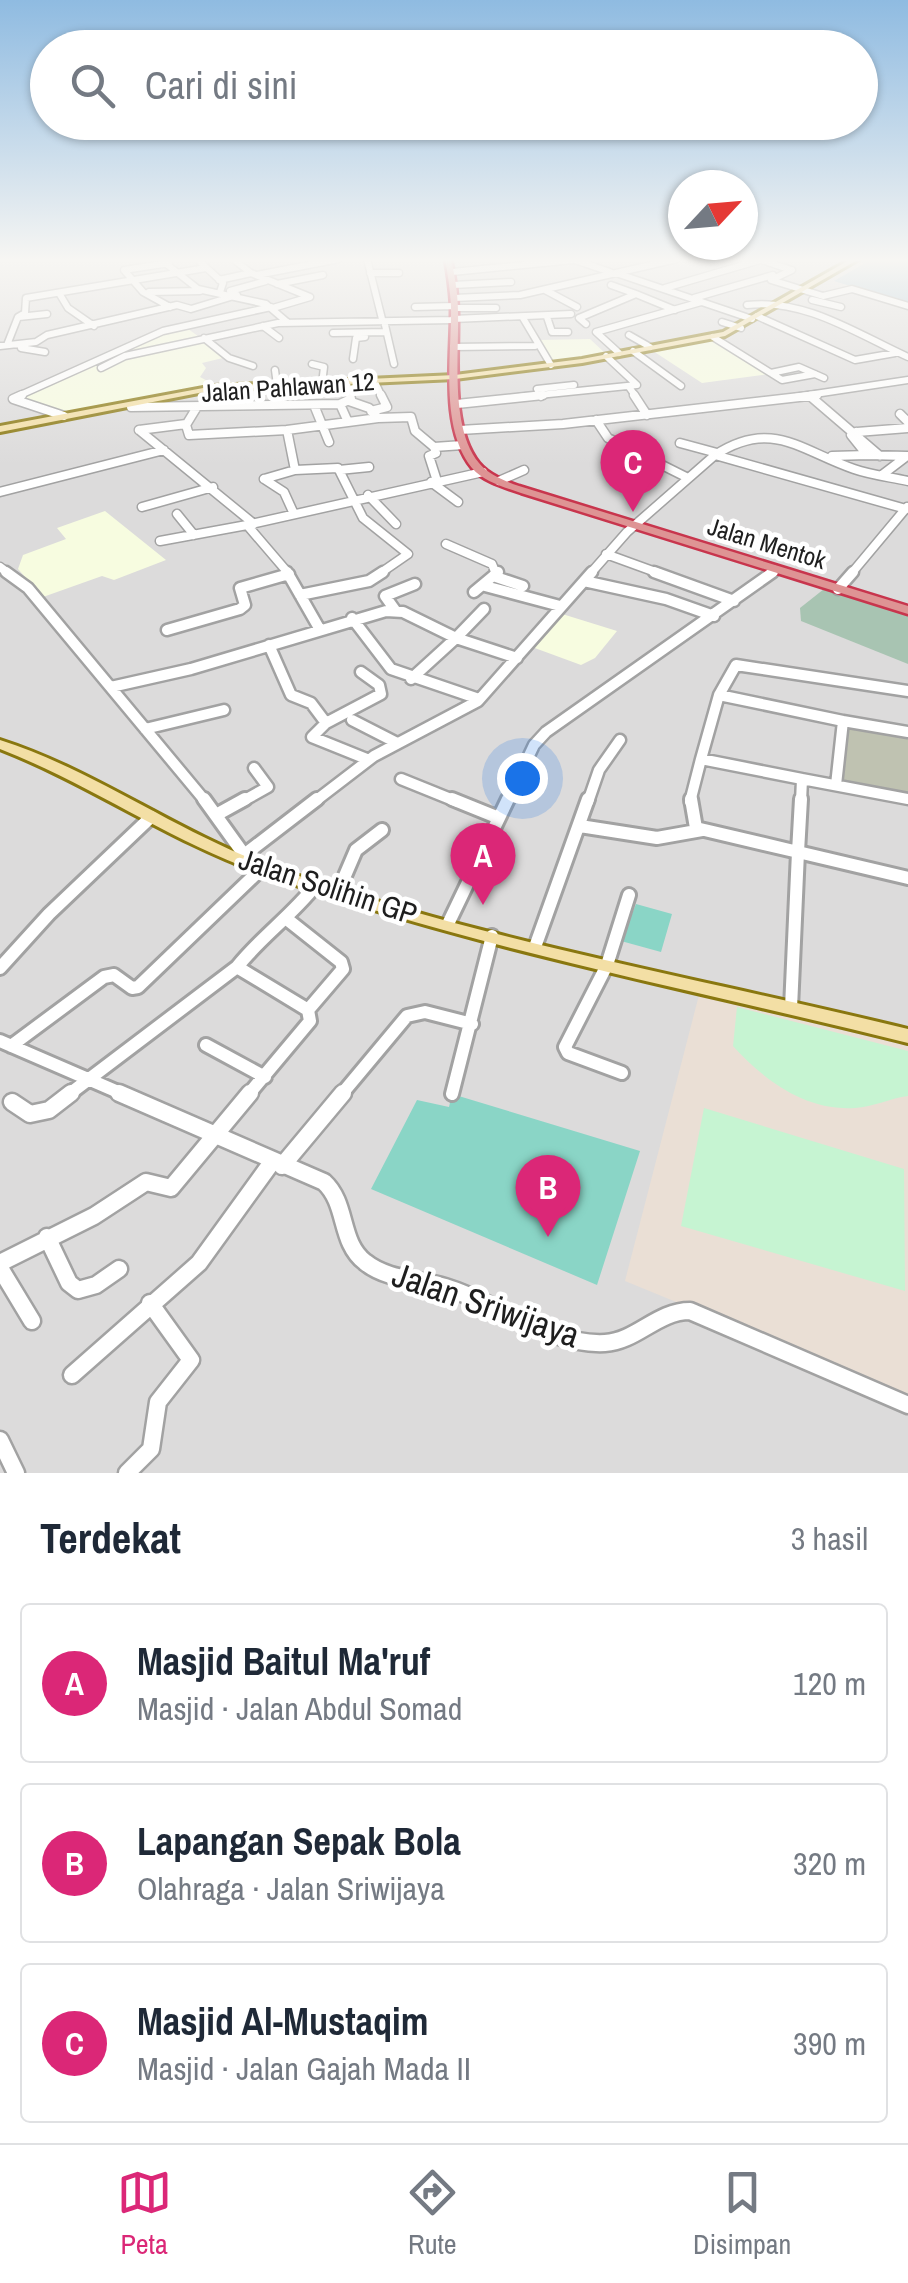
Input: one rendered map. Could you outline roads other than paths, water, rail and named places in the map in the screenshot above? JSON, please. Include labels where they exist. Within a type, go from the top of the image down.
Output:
[{"type":"highway","name":"Jalan Mentok","points":[[454,328],[460,430],[463,445],[482,472],[634,526],[908,610]]},
{"type":"main road","name":"Jalan Pahlawan 12","points":[[0,430],[228,387],[456,377],[606,356],[741,328]]},
{"type":"main road","name":"Jalan Solihin GP","points":[[0,744],[262,868],[315,886],[535,947],[908,1036]]},
{"type":"street","points":[[4,345],[87,328]]},
{"type":"street","points":[[64,416],[12,399],[177,328]]},
{"type":"street","points":[[187,328],[194,333]]},
{"type":"street","points":[[236,328],[240,331]]},
{"type":"street","points":[[101,368],[125,356],[255,328]]},
{"type":"street","points":[[265,328],[279,338]]},
{"type":"street","points":[[385,328],[394,364]]},
{"type":"street","points":[[529,328],[551,365]]},
{"type":"street","points":[[551,328],[552,332],[568,332]]},
{"type":"street","points":[[611,328],[596,332],[619,353]]},
{"type":"street","points":[[778,328],[856,360],[908,353]]},
{"type":"street","points":[[846,328],[896,352]]},
{"type":"street","points":[[333,333],[386,334]]},
{"type":"street","points":[[353,359],[356,338],[386,334]]},
{"type":"street","points":[[629,334],[650,347]]},
{"type":"street","points":[[713,336],[782,380],[815,374],[824,378]]},
{"type":"street","points":[[204,338],[229,358],[254,366]]},
{"type":"street","points":[[17,344],[45,352]]},
{"type":"street","points":[[454,350],[535,346]]},
{"type":"street","points":[[454,350],[500,352]]},
{"type":"street","points":[[633,351],[681,386]]},
{"type":"street","points":[[457,404],[541,398],[600,386],[637,384],[606,356]]},
{"type":"street","points":[[312,364],[322,365],[322,384]]},
{"type":"street","points":[[275,370],[277,384]]},
{"type":"street","points":[[305,384],[308,370],[324,370]]},
{"type":"street","points":[[226,376],[228,387]]},
{"type":"street","points":[[460,430],[596,420],[810,396],[908,380]]},
{"type":"street","points":[[132,407],[344,403],[371,410],[386,406],[375,382]]},
{"type":"street","points":[[347,384],[344,403],[348,422]]},
{"type":"street","points":[[541,398],[537,389],[574,385]]},
{"type":"street","points":[[628,386],[647,414]]},
{"type":"street","points":[[6,393],[18,396]]},
{"type":"street","points":[[810,396],[857,432],[880,456]]},
{"type":"street","points":[[314,405],[329,442]]},
{"type":"street","points":[[197,407],[186,424],[186,434],[191,436],[411,417],[417,432],[434,447],[436,453],[429,456],[434,482],[458,502]]},
{"type":"street","points":[[371,410],[378,418]]},
{"type":"street","points":[[867,455],[850,435],[908,425],[900,414]]},
{"type":"street","points":[[514,418],[517,428]]},
{"type":"street","points":[[596,420],[608,438],[688,478]]},
{"type":"street","points":[[186,424],[140,430],[251,524],[289,574],[319,628]]},
{"type":"street","points":[[287,430],[295,470]]},
{"type":"street","points":[[0,568],[20,579],[111,688],[216,815],[242,858],[368,760],[479,699],[634,526],[716,454],[741,439],[790,438],[840,463],[908,481]]},
{"type":"street","points":[[680,443],[907,508],[838,589]]},
{"type":"street","points":[[434,447],[463,445]]},
{"type":"street","points":[[0,492],[164,450]]},
{"type":"street","points":[[609,461],[632,451]]},
{"type":"street","points":[[832,456],[907,456],[882,475]]},
{"type":"street","points":[[294,514],[284,492],[264,478],[295,470],[369,467]]},
{"type":"street","points":[[300,595],[366,582],[407,555],[363,518],[338,470]]},
{"type":"street","points":[[499,481],[524,470]]},
{"type":"street","points":[[160,542],[482,472]]},
{"type":"street","points":[[399,476],[406,487]]},
{"type":"street","points":[[368,481],[372,494],[396,524]]},
{"type":"street","points":[[142,507],[213,488]]},
{"type":"street","points":[[177,514],[194,535]]},
{"type":"street","points":[[446,544],[492,564],[499,574],[474,592]]},
{"type":"street","points":[[606,554],[734,601]]},
{"type":"street","points":[[448,924],[534,745],[546,732],[775,570]]},
{"type":"street","points":[[168,630],[240,609],[244,605],[240,588],[289,574]]},
{"type":"street","points":[[496,577],[523,586]]},
{"type":"street","points":[[584,580],[648,598],[660,595],[714,616]]},
{"type":"street","points":[[414,584],[385,596],[396,610],[456,638],[517,658]]},
{"type":"street","points":[[485,586],[560,606]]},
{"type":"street","points":[[411,678],[484,609]]},
{"type":"street","points":[[111,688],[352,618],[396,610]]},
{"type":"street","points":[[352,618],[385,663],[411,678],[479,699]]},
{"type":"street","points":[[269,645],[291,695],[311,703],[326,723]]},
{"type":"street","points":[[702,830],[690,818],[689,806],[730,669],[738,665],[908,691]]},
{"type":"street","points":[[362,672],[379,684],[381,694],[326,723],[312,737],[368,760]]},
{"type":"street","points":[[719,696],[908,732]]},
{"type":"street","points":[[145,729],[224,710]]},
{"type":"street","points":[[352,720],[397,744]]},
{"type":"street","points":[[836,785],[843,721]]},
{"type":"street","points":[[535,947],[599,770],[620,740]]},
{"type":"street","points":[[702,759],[908,799]]},
{"type":"street","points":[[216,815],[268,787],[254,768]]},
{"type":"street","points":[[400,778],[499,818]]},
{"type":"street","points":[[791,1008],[788,940],[800,854],[802,778]]},
{"type":"street","points":[[0,968],[49,914],[151,817]]},
{"type":"street","points":[[580,826],[620,835],[677,837],[702,830],[908,878]]},
{"type":"street","points":[[338,892],[356,850],[382,830]]},
{"type":"street","points":[[5,1043],[104,977],[114,974],[132,988],[138,986],[262,868]]},
{"type":"street","points":[[12,1102],[39,1114],[237,967],[258,941],[288,920],[315,886]]},
{"type":"street","points":[[622,1073],[565,1050],[607,964],[629,895]]},
{"type":"street","points":[[32,1321],[0,1265],[47,1237],[107,1212],[146,1182],[171,1188],[310,1021],[308,1010],[343,964],[288,920]]},
{"type":"street","points":[[452,1094],[492,936]]},
{"type":"street","points":[[237,967],[308,1010]]},
{"type":"street","points":[[72,1375],[200,1263],[277,1164],[408,1016],[425,1012],[472,1024]]},
{"type":"street","name":"Jalan Sriwijaya","points":[[5,1043],[331,1187],[350,1244],[372,1267],[461,1292],[592,1341],[616,1340],[664,1312],[690,1311],[908,1405]]},
{"type":"street","points":[[206,1045],[265,1077]]},
{"type":"street","points":[[47,1237],[69,1283],[78,1290],[96,1285],[119,1269]]},
{"type":"street","points":[[127,1473],[152,1449],[162,1394],[192,1360],[150,1304]]},
{"type":"street","points":[[0,1440],[16,1473]]},
{"type":"place","name":"Masjid Al-Mustaqim","points":[[633,512]]},
{"type":"place","name":"Masjid Baitul Ma'ruf","points":[[483,905]]},
{"type":"place","name":"Lapangan Sepak Bola","points":[[548,1237]]}]
